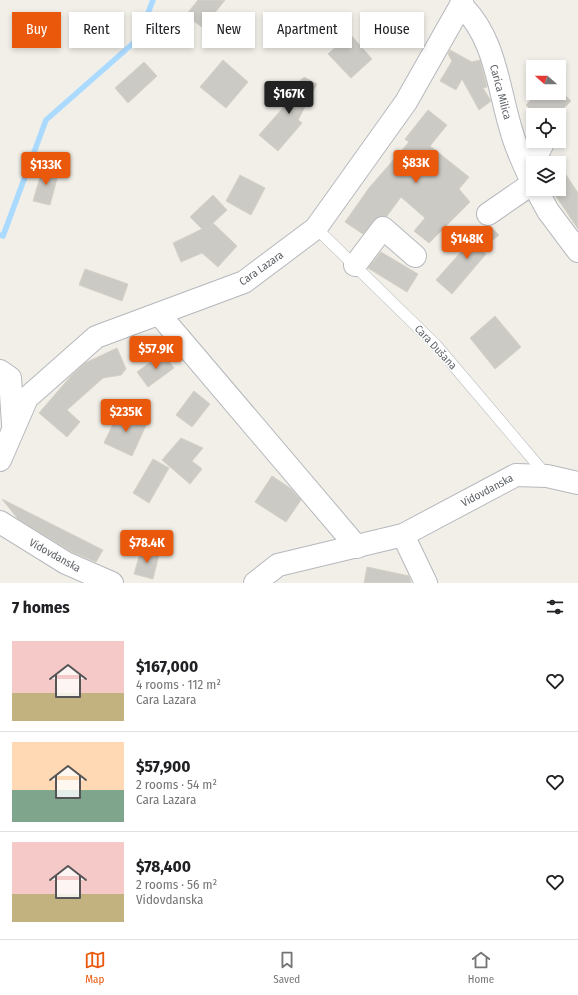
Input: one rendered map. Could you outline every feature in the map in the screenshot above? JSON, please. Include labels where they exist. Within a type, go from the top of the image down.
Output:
[{"type":"street","name":"Carica Milica","points":[[461,2],[488,42],[512,133],[526,162]]},
{"type":"street","name":"Cara Lazara","points":[[0,460],[27,398],[96,338],[244,282],[316,228],[406,102],[461,2]]},
{"type":"street","points":[[488,214],[526,182]]},
{"type":"street","name":"Carica Milica","points":[[542,196],[548,211],[578,251]]},
{"type":"street","points":[[355,265],[383,228],[415,256]]},
{"type":"street","points":[[159,314],[357,547]]},
{"type":"street","points":[[0,371],[10,378],[13,429]]},
{"type":"street","name":"Vidovdanska","points":[[255,583],[278,565],[403,535],[516,475],[546,476],[578,483]]},
{"type":"street","name":"Vidovdanska","points":[[0,522],[66,563],[112,583]]},
{"type":"street","points":[[403,535],[426,583]]},
{"type":"lane","name":"Cara Dušana","points":[[316,228],[436,345],[546,476]]},
{"type":"building","points":[[198,0],[225,0],[216,12],[202,12],[202,27],[194,21],[194,12],[188,12]]},
{"type":"building","points":[[352,36],[360,45],[360,48],[362,48],[372,59],[351,78],[328,54],[335,48],[352,48]]},
{"type":"building","points":[[450,50],[472,62],[480,60],[487,87],[483,88],[491,101],[479,110],[462,79],[456,90],[440,81],[452,61],[448,54]]},
{"type":"building","points":[[223,60],[248,82],[226,108],[200,87]]},
{"type":"building","points":[[144,62],[157,76],[128,103],[115,88]]},
{"type":"building","points":[[304,77],[317,84],[298,120],[302,123],[278,151],[259,135],[282,109],[293,87]]},
{"type":"building","points":[[566,96],[571,101],[564,108],[529,108],[526,105],[531,100],[566,100]]},
{"type":"building","points":[[428,110],[447,125],[430,146],[469,177],[459,189],[470,202],[429,243],[414,231],[425,218],[401,197],[387,216],[378,217],[363,234],[345,222],[369,188],[409,142],[405,139]]},
{"type":"building","points":[[43,167],[59,171],[50,205],[33,201]]},
{"type":"building","points":[[240,175],[265,188],[251,215],[226,201]]},
{"type":"building","points":[[566,175],[578,193],[578,229],[556,196],[566,196]]},
{"type":"building","points":[[213,195],[227,210],[213,223],[237,246],[218,267],[202,253],[181,262],[173,243],[202,229],[190,217]]},
{"type":"building","points":[[484,226],[490,226],[499,235],[481,250],[486,254],[452,294],[436,280]]},
{"type":"building","points":[[381,252],[418,274],[407,292],[368,268]]},
{"type":"building","points":[[85,269],[128,284],[122,301],[79,285]]},
{"type":"building","points":[[495,316],[521,347],[495,369],[470,338]]},
{"type":"building","points":[[117,348],[126,369],[121,375],[103,378],[67,410],[80,422],[67,437],[39,413],[71,376],[85,363]]},
{"type":"building","points":[[163,353],[174,368],[148,387],[137,372]]},
{"type":"building","points":[[194,391],[210,404],[192,427],[176,415]]},
{"type":"building","points":[[119,411],[147,423],[132,456],[104,443]]},
{"type":"building","points":[[181,438],[203,448],[192,461],[202,469],[190,484],[162,460]]},
{"type":"building","points":[[153,459],[169,468],[149,503],[133,493]]},
{"type":"building","points":[[272,476],[290,488],[301,500],[286,522],[255,502]]},
{"type":"building","points":[[2,499],[103,550],[96,562],[72,552],[18,519]]},
{"type":"building","points":[[141,550],[159,554],[153,579],[134,574]]},
{"type":"building","points":[[367,567],[409,576],[411,583],[364,583]]},
{"type":"waterway","points":[[0,235],[3,236],[46,120],[138,39],[153,0]]}]
